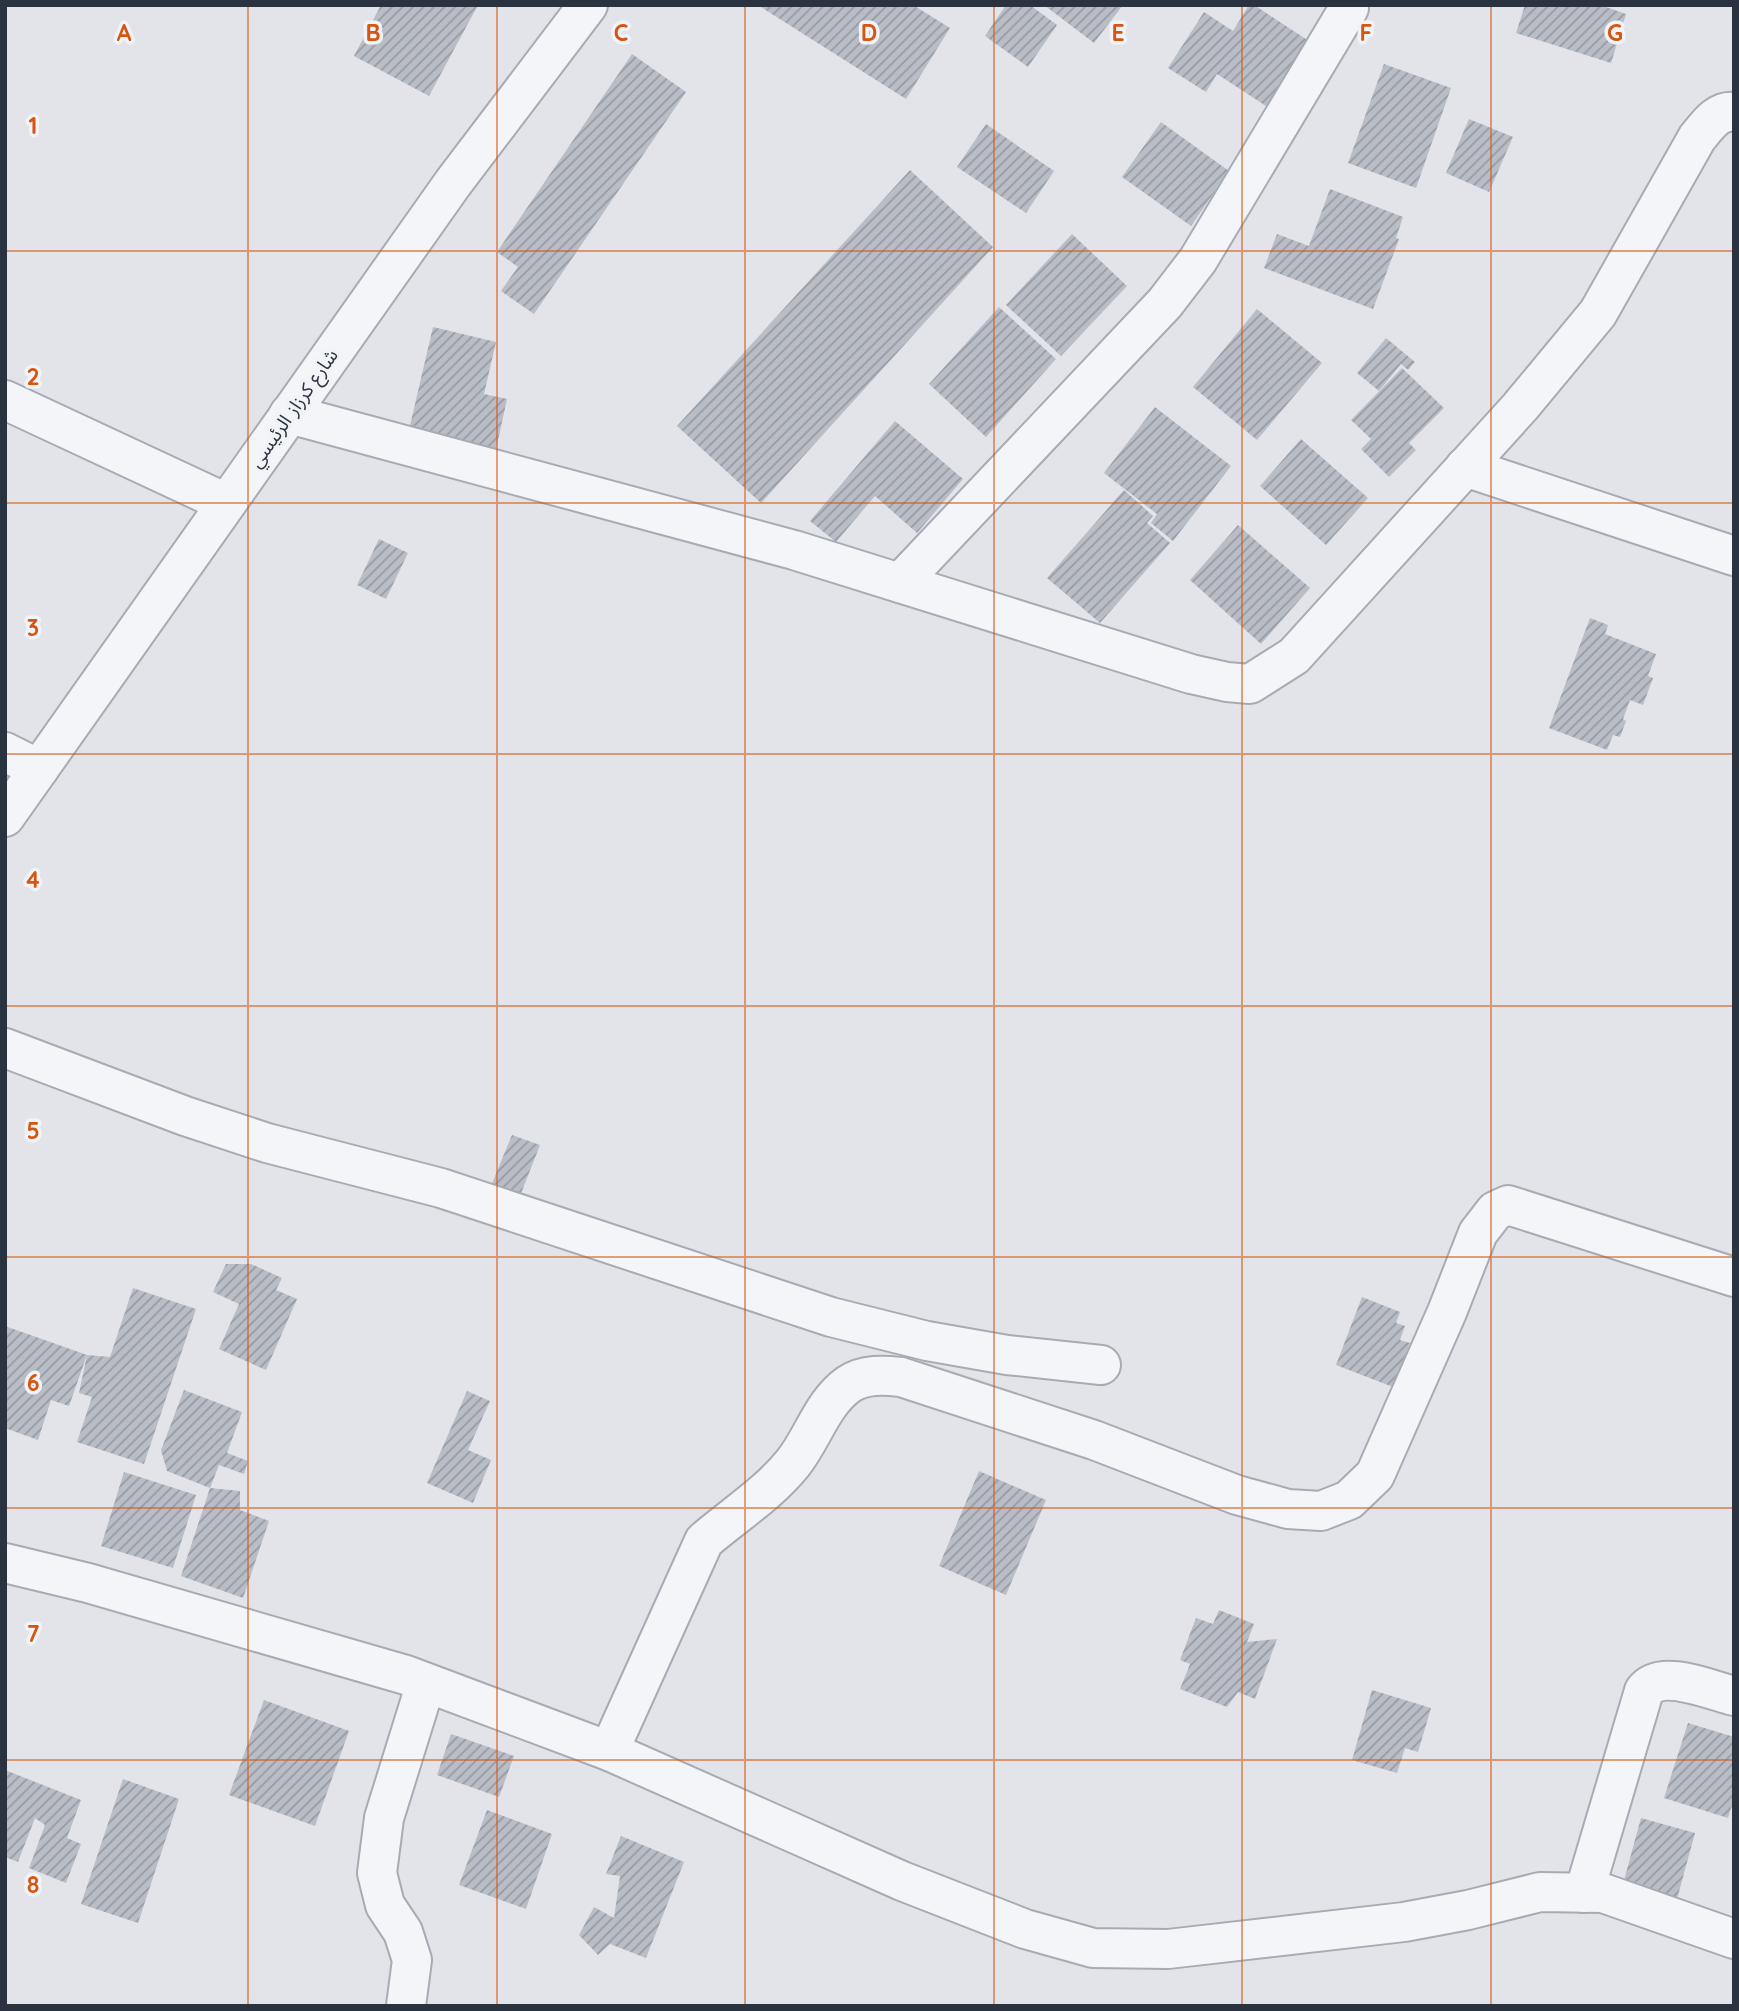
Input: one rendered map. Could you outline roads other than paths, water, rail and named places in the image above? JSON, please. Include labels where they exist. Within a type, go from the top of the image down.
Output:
[{"type":"street","name":"شارع كرزاز الرئيسي","points":[[5,817],[453,183],[588,5]]},
{"type":"street","points":[[901,583],[1165,303],[1198,260],[1349,8]]},
{"type":"street","points":[[289,414],[794,550],[1191,674],[1250,684],[1294,656],[1520,407],[1598,313],[1697,138],[1713,119],[1727,111],[1734,113]]},
{"type":"street","points":[[5,400],[226,503]]},
{"type":"street","points":[[1465,467],[1734,556]]},
{"type":"street","points":[[5,752],[39,769]]},
{"type":"street","points":[[5,1048],[185,1116],[267,1143],[441,1188],[831,1317],[927,1340],[1007,1355],[1101,1365]]},
{"type":"street","points":[[609,1751],[704,1541],[766,1492],[794,1462],[834,1397],[851,1383],[877,1374],[901,1377],[1094,1440],[1237,1494],[1288,1509],[1321,1511],[1349,1500],[1375,1475],[1447,1312],[1478,1233],[1494,1211],[1508,1205],[1734,1277]]},
{"type":"street","points":[[5,1563],[88,1583],[426,1683],[609,1751],[902,1881],[1025,1929],[1093,1948],[1168,1949],[1404,1922],[1540,1892],[1603,1893],[1734,1938]]},
{"type":"street","points":[[1584,1893],[1644,1690],[1656,1680],[1671,1679],[1734,1696]]},
{"type":"street","points":[[406,2006],[412,1960],[403,1932],[384,1905],[377,1873],[384,1818],[426,1683]]}]
